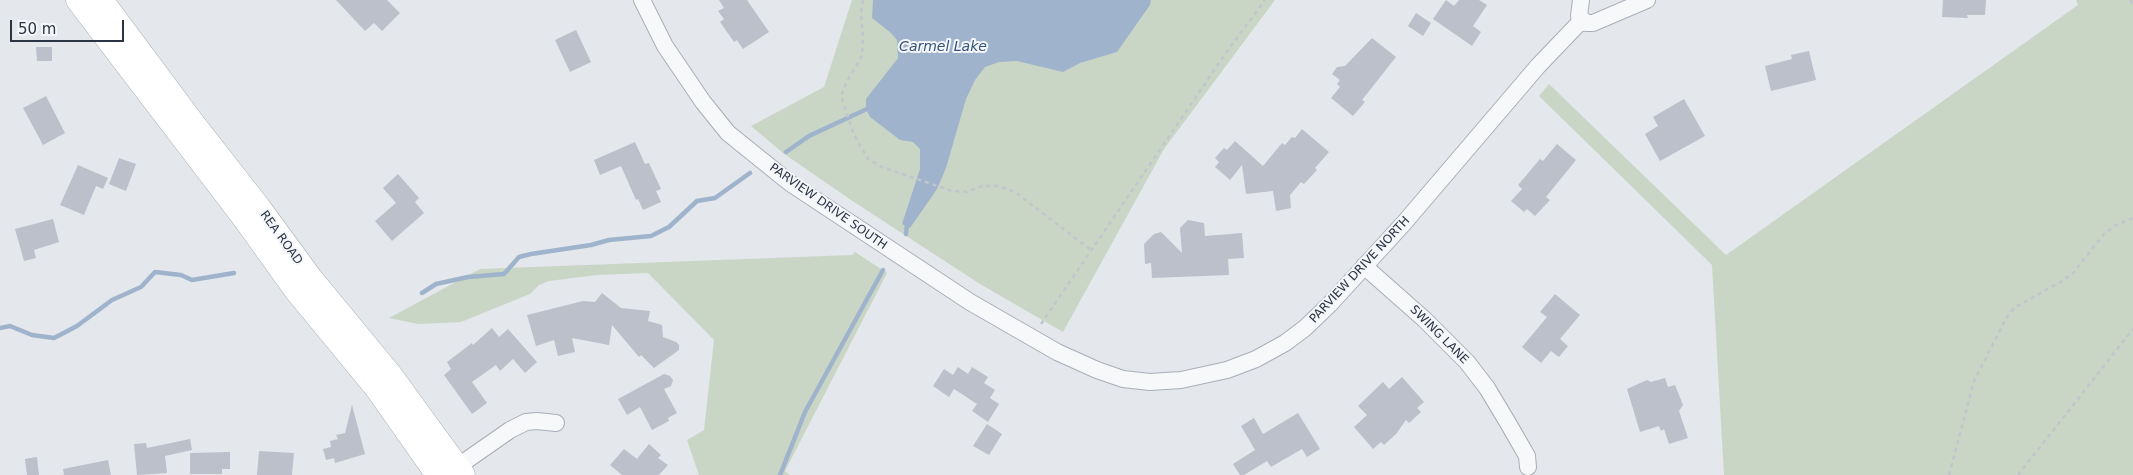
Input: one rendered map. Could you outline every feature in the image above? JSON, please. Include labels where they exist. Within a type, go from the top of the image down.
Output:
[{"type":"main road","name":"REA ROAD","points":[[78,0],[245,219],[296,290],[376,387],[452,473]]},
{"type":"main road","name":"REA ROAD","points":[[101,0],[311,279],[391,376],[452,473]]},
{"type":"street","name":"PARVIEW DRIVE SOUTH","points":[[642,0],[666,46],[703,102],[728,133],[754,155],[838,216],[970,302],[1068,357]]},
{"type":"street","points":[[1582,0],[1578,11],[1584,21]]},
{"type":"street","name":"PARVIEW DRIVE NORTH","points":[[1068,357],[1097,370],[1137,381],[1181,380],[1227,370],[1256,359],[1285,343],[1305,328],[1364,266],[1402,225],[1538,66],[1584,21],[1593,22],[1647,0]]},
{"type":"street","name":"SWING LANE","points":[[1364,266],[1424,319],[1467,362],[1487,388],[1508,423],[1527,456],[1528,467]]},
{"type":"street","points":[[452,473],[497,438],[526,422],[556,423]]},
{"type":"path","points":[[863,0],[861,13],[862,56],[847,81],[841,96],[851,127],[862,152],[868,159],[894,171],[952,191],[967,192],[982,186],[999,186],[1016,192],[1091,250]]},
{"type":"path","points":[[1032,338],[1228,50],[1266,0]]},
{"type":"path","points":[[2131,0],[2133,6]]},
{"type":"path","points":[[1949,475],[1974,381],[2007,317],[2021,304],[2073,273],[2094,244],[2104,234],[2116,225],[2133,218]]},
{"type":"path","points":[[2018,475],[2133,329]]},
{"type":"green space","points":[[852,0],[1275,0],[1164,149],[1063,332],[980,284],[848,198],[783,153],[751,126],[824,87]]},
{"type":"green space","points":[[2076,0],[2133,0],[2133,475],[1724,475],[1712,265],[1539,96],[1549,84],[1726,255],[2078,5]]},
{"type":"green space","points":[[855,252],[887,273],[785,471],[790,475],[699,475],[687,440],[704,430],[714,340],[648,273],[597,275],[549,281],[539,285],[530,294],[461,322],[418,324],[389,318],[480,269],[852,255]]},
{"type":"water","name":"Carmel Lake","points":[[873,0],[1151,0],[1150,5],[1117,52],[1080,63],[1063,72],[1017,61],[999,62],[985,67],[975,80],[966,99],[946,168],[937,189],[910,228],[902,224],[920,169],[920,149],[913,142],[900,140],[870,117],[866,109],[866,99],[898,58],[897,40],[872,18]]},
{"type":"building","points":[[336,0],[387,0],[400,13],[382,31],[374,23],[365,31]]},
{"type":"building","points":[[719,0],[747,0],[769,32],[743,49],[737,40],[734,42],[720,22],[724,19],[718,11],[724,8]]},
{"type":"building","points":[[1446,0],[1454,6],[1459,0],[1479,0],[1487,5],[1473,26],[1481,32],[1472,46],[1433,19]]},
{"type":"building","points":[[1943,0],[1986,0],[1985,15],[1967,15],[1968,18],[1942,17]]},
{"type":"building","points":[[1416,13],[1431,23],[1423,36],[1408,26]]},
{"type":"building","points":[[576,30],[591,62],[570,72],[555,40]]},
{"type":"building","points":[[1372,38],[1396,57],[1362,100],[1365,102],[1353,116],[1331,98],[1340,87],[1337,84],[1340,80],[1332,74],[1337,67],[1345,66]]},
{"type":"building","points":[[36,47],[52,47],[52,61],[37,61]]},
{"type":"building","points":[[1809,51],[1816,80],[1771,91],[1765,66],[1792,59],[1791,55]]},
{"type":"building","points":[[46,96],[65,133],[43,145],[23,108]]},
{"type":"building","points":[[1684,99],[1705,136],[1660,161],[1645,134],[1658,126],[1653,117]]},
{"type":"building","points":[[1302,129],[1329,152],[1315,168],[1317,170],[1304,184],[1301,182],[1290,195],[1291,208],[1276,211],[1273,191],[1246,194],[1242,165],[1230,180],[1215,167],[1219,162],[1215,158],[1224,148],[1227,150],[1235,141],[1263,166],[1282,143],[1285,145],[1292,137],[1295,138]]},
{"type":"building","points":[[635,142],[645,164],[649,163],[661,189],[656,191],[661,202],[643,210],[638,199],[636,200],[621,166],[600,175],[594,160]]},
{"type":"building","points":[[1557,144],[1576,160],[1546,197],[1550,200],[1535,216],[1527,209],[1524,212],[1511,201],[1522,189],[1518,185],[1540,159],[1543,161]]},
{"type":"building","points":[[119,158],[136,164],[126,191],[109,184]]},
{"type":"building","points":[[78,165],[108,178],[103,189],[96,186],[84,215],[60,205]]},
{"type":"building","points":[[398,174],[419,198],[415,202],[424,213],[392,241],[375,221],[396,203],[383,188]]},
{"type":"building","points":[[53,219],[59,242],[34,250],[36,258],[24,261],[15,229]]},
{"type":"building","points":[[1188,220],[1204,223],[1205,236],[1242,233],[1244,258],[1228,259],[1229,275],[1152,278],[1151,263],[1145,264],[1144,244],[1154,234],[1161,232],[1182,253],[1180,228]]},
{"type":"building","points":[[602,293],[621,308],[650,311],[648,321],[662,325],[663,337],[676,342],[679,345],[679,350],[654,368],[641,355],[639,357],[612,325],[609,345],[572,338],[575,352],[558,356],[554,340],[536,346],[527,315],[583,301],[595,302]]},
{"type":"building","points":[[1555,294],[1580,315],[1560,339],[1568,346],[1559,357],[1551,351],[1541,363],[1522,347],[1547,317],[1540,312]]},
{"type":"building","points":[[492,328],[499,337],[508,329],[537,362],[525,373],[513,359],[500,371],[496,365],[472,382],[487,403],[472,414],[444,375],[451,369],[447,362],[472,343],[473,345]]},
{"type":"building","points":[[958,367],[968,374],[972,367],[988,377],[984,383],[995,390],[990,398],[999,404],[988,422],[972,411],[977,404],[954,389],[949,397],[933,386],[944,369],[953,375]]},
{"type":"building","points":[[664,374],[670,376],[673,380],[671,386],[664,389],[677,413],[668,418],[669,421],[652,430],[640,407],[627,415],[618,399]]},
{"type":"building","points":[[1402,377],[1424,402],[1417,408],[1421,412],[1409,423],[1406,420],[1396,434],[1384,445],[1381,442],[1373,449],[1354,427],[1367,415],[1358,406],[1383,382],[1389,389]]},
{"type":"building","points":[[1665,378],[1668,387],[1675,385],[1683,405],[1679,411],[1688,438],[1669,444],[1664,429],[1661,431],[1659,426],[1640,432],[1627,389],[1647,380],[1651,382]]},
{"type":"building","points":[[352,405],[365,454],[335,463],[334,458],[326,460],[323,449],[331,447],[330,441],[338,439],[336,435],[345,433]]},
{"type":"building","points":[[1298,413],[1320,449],[1307,457],[1302,449],[1271,467],[1267,461],[1244,475],[1240,475],[1233,464],[1255,450],[1241,426],[1254,418],[1263,434]]},
{"type":"building","points":[[987,424],[1002,434],[989,455],[973,446]]},
{"type":"building","points":[[190,439],[192,450],[165,456],[167,473],[137,475],[134,444],[146,443],[147,448]]},
{"type":"building","points":[[649,444],[661,455],[658,458],[668,465],[659,475],[622,475],[610,465],[624,449],[637,459]]},
{"type":"building","points":[[259,451],[294,453],[292,475],[257,475]]},
{"type":"building","points":[[230,452],[230,469],[222,469],[222,474],[190,474],[190,453]]},
{"type":"building","points":[[37,457],[39,475],[27,475],[25,459]]},
{"type":"building","points":[[108,460],[111,475],[64,475],[63,469]]},
{"type":"waterway","points":[[786,152],[809,136],[869,108]]},
{"type":"waterway","points":[[422,293],[436,284],[468,277],[504,274],[519,257],[531,254],[591,245],[609,240],[651,236],[669,227],[697,201],[715,198],[750,173]]},
{"type":"waterway","points":[[906,234],[907,224]]},
{"type":"waterway","points":[[780,475],[805,412],[883,270]]},
{"type":"waterway","points":[[0,328],[10,326],[32,335],[54,338],[77,326],[112,300],[141,287],[155,272],[181,275],[192,280],[234,273]]}]
